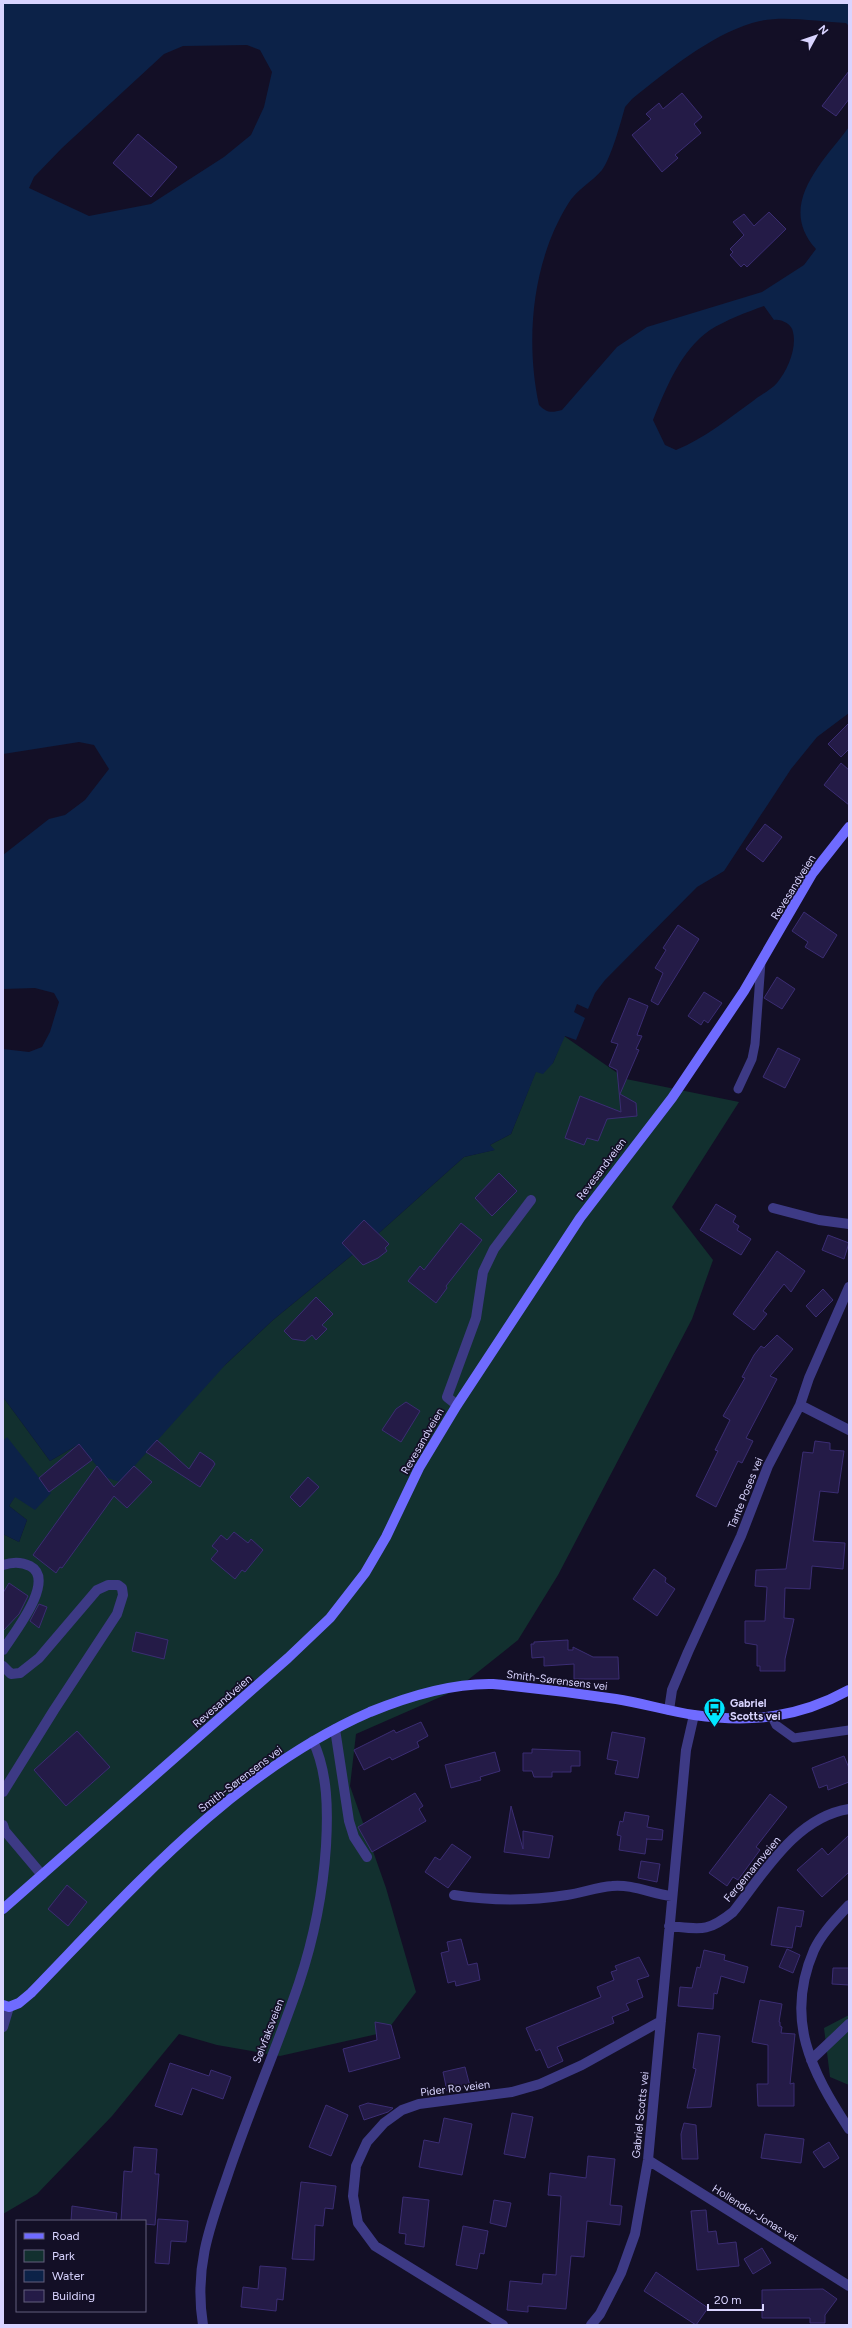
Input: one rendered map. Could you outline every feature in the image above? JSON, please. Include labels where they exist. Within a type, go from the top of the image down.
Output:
[{"type":"main road","name":"Revesandveien","points":[[3,1909],[288,1658],[330,1618],[365,1574],[386,1537],[419,1468],[457,1405],[580,1218],[672,1098],[761,962],[812,874],[849,827]]},
{"type":"main road","name":"Smith-Sørensens vei","points":[[6,2006],[19,2003],[31,1993],[155,1866],[192,1831],[278,1763],[335,1729],[409,1698],[435,1691],[477,1684],[602,1697],[694,1715],[740,1719],[772,1717],[811,1708],[849,1690]]},
{"type":"street","points":[[457,1405],[447,1397],[468,1344],[476,1318],[483,1272],[494,1249],[531,1200]]},
{"type":"street","points":[[773,1208],[819,1220],[849,1224]]},
{"type":"street","name":"Tante Poses vei","points":[[669,1710],[672,1690],[685,1658],[741,1536],[768,1466],[800,1404],[808,1378],[849,1287]]},
{"type":"street","points":[[800,1404],[849,1430]]},
{"type":"street","points":[[3,1564],[24,1564],[32,1567],[38,1574],[40,1586],[36,1597],[3,1650]]},
{"type":"street","points":[[3,1666],[12,1674],[20,1673],[39,1658],[98,1590],[108,1585],[118,1585],[122,1588],[123,1595],[118,1614],[54,1710],[3,1792]]},
{"type":"street","name":"Gabriel Scotts vei","points":[[590,2325],[600,2314],[621,2273],[628,2254],[634,2234],[648,2160],[686,1750],[694,1715]]},
{"type":"street","points":[[335,1729],[348,1821],[354,1837],[366,1857]]},
{"type":"street","name":"Sølvfaksveien","points":[[203,2325],[200,2276],[205,2240],[234,2155],[300,1982],[316,1926],[325,1866],[327,1827],[324,1771],[313,1741]]},
{"type":"street","name":"Fergemannveien","points":[[669,1926],[685,1930],[704,1929],[722,1921],[733,1912],[794,1838],[816,1820],[838,1811],[849,1809]]},
{"type":"street","points":[[3,1825],[5,1831],[42,1875]]},
{"type":"street","points":[[454,1895],[490,1900],[550,1897],[612,1886],[628,1887],[659,1895],[672,1896]]},
{"type":"street","points":[[849,1905],[826,1930],[814,1950],[803,1985],[800,2017],[805,2045],[811,2060],[832,2103],[849,2129]]},
{"type":"street","points":[[3,2027],[6,2006]]},
{"type":"street","name":"Pider Ro veien","points":[[503,2325],[375,2246],[358,2223],[353,2196],[356,2166],[367,2142],[384,2123],[402,2110],[419,2104],[499,2094],[540,2084],[582,2064],[661,2021]]},
{"type":"street","points":[[811,2060],[849,2024]]},
{"type":"street","name":"Hollender-Jonas vei","points":[[648,2160],[849,2286]]},
{"type":"lane","name":"Revesandveien","points":[[738,1089],[752,1059],[755,1044],[761,962]]},
{"type":"lane","points":[[772,1717],[776,1725],[794,1738],[849,1730]]},
{"type":"green space","points":[[564,1036],[626,1079],[739,1102],[672,1207],[713,1260],[692,1319],[558,1575],[518,1640],[454,1691],[356,1734],[350,1786],[386,1888],[416,1992],[386,2032],[280,2056],[217,2045],[179,2034],[112,2116],[37,2194],[3,2214],[3,1534],[19,1542],[27,1520],[9,1506],[15,1496],[7,1438],[3,1441],[3,1397],[50,1461],[79,1444],[101,1470],[226,1364],[273,1320],[379,1233],[464,1157],[494,1150],[490,1145],[511,1134],[536,1071],[553,1063]]},
{"type":"green space","points":[[849,2015],[849,2085],[830,2077],[824,2028]]},
{"type":"water","points":[[3,3],[849,3],[849,26],[846,23],[799,19],[774,19],[763,20],[736,29],[689,56],[632,99],[625,107],[609,157],[602,170],[571,199],[556,227],[546,251],[539,276],[535,302],[533,354],[539,405],[544,410],[549,412],[562,410],[617,347],[647,327],[762,292],[804,265],[816,249],[805,233],[801,216],[802,200],[817,169],[849,127],[849,713],[817,737],[791,769],[724,871],[697,887],[605,980],[595,993],[588,1009],[577,1004],[574,1012],[585,1018],[576,1040],[565,1036],[553,1063],[543,1074],[536,1072],[511,1134],[490,1145],[495,1150],[464,1157],[379,1233],[273,1320],[226,1364],[120,1482],[95,1474],[100,1470],[79,1444],[50,1461],[3,1397],[3,1049],[29,1052],[42,1047],[50,1032],[59,1002],[54,993],[35,988],[3,989],[3,855],[49,819],[65,815],[85,800],[109,769],[94,745],[79,742],[3,754]],"holes":[[[247,45],[260,50],[272,72],[264,107],[251,135],[224,157],[151,204],[89,216],[29,188],[34,177],[62,148],[164,54],[183,46]],[[764,306],[774,320],[780,320],[786,323],[791,327],[793,332],[793,352],[781,378],[772,388],[697,440],[676,450],[665,445],[653,420],[663,395],[683,359],[700,338],[716,326]]]},
{"type":"water","points":[[7,1437],[51,1493],[35,1510],[15,1497],[9,1506],[27,1520],[19,1542],[3,1534],[3,1441]]},
{"type":"building","points":[[849,71],[849,99],[836,116],[822,106]]},
{"type":"building","points":[[682,93],[702,117],[694,124],[701,133],[675,155],[678,158],[662,172],[632,135],[651,119],[646,114],[659,103],[663,109]]},
{"type":"building","points":[[138,134],[177,167],[151,197],[113,163]]},
{"type":"building","points":[[769,212],[786,229],[747,267],[744,264],[741,267],[730,255],[733,252],[730,249],[744,235],[733,222],[744,214],[754,226]]},
{"type":"building","points":[[849,723],[849,749],[841,757],[828,744]]},
{"type":"building","points":[[841,763],[849,770],[849,805],[824,785]]},
{"type":"building","points":[[765,824],[782,837],[763,862],[746,849]]},
{"type":"building","points":[[804,912],[837,935],[823,958],[805,947],[808,942],[792,931]]},
{"type":"building","points":[[678,925],[699,939],[658,1005],[651,1001],[663,973],[655,968],[666,950],[663,948]]},
{"type":"building","points":[[777,977],[795,989],[782,1009],[764,998]]},
{"type":"building","points":[[704,992],[722,1003],[708,1023],[704,1020],[701,1025],[688,1016]]},
{"type":"building","points":[[629,998],[648,1006],[637,1035],[642,1036],[636,1049],[639,1050],[620,1094],[636,1103],[637,1116],[607,1119],[598,1141],[587,1138],[584,1145],[565,1138],[580,1096],[621,1112],[617,1070],[609,1066],[618,1044],[611,1042]]},
{"type":"building","points":[[778,1048],[800,1059],[785,1088],[763,1077]]},
{"type":"building","points":[[499,1173],[517,1191],[492,1216],[475,1198]]},
{"type":"building","points":[[716,1204],[736,1216],[733,1222],[739,1226],[737,1230],[751,1239],[741,1255],[700,1230]]},
{"type":"building","points":[[364,1220],[389,1244],[385,1248],[387,1251],[378,1258],[363,1265],[342,1243]]},
{"type":"building","points":[[461,1223],[482,1240],[446,1286],[447,1288],[436,1303],[408,1281],[420,1266],[424,1270]]},
{"type":"building","points":[[828,1235],[849,1243],[844,1259],[822,1250]]},
{"type":"building","points":[[777,1251],[805,1271],[791,1292],[784,1284],[763,1311],[767,1314],[754,1330],[733,1314]]},
{"type":"building","points":[[823,1289],[833,1300],[816,1317],[806,1306]]},
{"type":"building","points":[[316,1297],[333,1314],[322,1325],[327,1329],[316,1340],[312,1335],[305,1341],[292,1339],[284,1331]]},
{"type":"building","points":[[777,1335],[793,1349],[770,1376],[777,1379],[746,1438],[753,1441],[742,1463],[738,1461],[716,1507],[696,1496],[718,1451],[715,1450],[730,1420],[723,1416],[745,1378],[742,1377],[754,1355],[761,1346],[764,1348]]},
{"type":"building","points":[[406,1402],[420,1411],[401,1442],[382,1430],[396,1409]]},
{"type":"building","points":[[157,1440],[189,1469],[200,1452],[213,1461],[215,1464],[200,1487],[146,1452]]},
{"type":"building","points":[[815,1441],[830,1443],[830,1450],[844,1451],[838,1493],[820,1491],[813,1541],[845,1543],[843,1569],[812,1566],[810,1589],[785,1588],[784,1618],[794,1619],[785,1659],[785,1671],[760,1671],[760,1666],[757,1666],[757,1645],[745,1643],[745,1621],[765,1621],[767,1587],[755,1586],[756,1570],[786,1569],[803,1452],[813,1453]]},
{"type":"building","points":[[79,1444],[92,1460],[49,1492],[39,1478]]},
{"type":"building","points":[[97,1466],[114,1487],[134,1466],[152,1482],[127,1508],[114,1496],[62,1568],[60,1567],[56,1573],[33,1555]]},
{"type":"building","points":[[308,1477],[319,1487],[300,1507],[290,1497]]},
{"type":"building","points":[[234,1532],[248,1543],[251,1539],[263,1550],[245,1572],[242,1570],[235,1579],[211,1559],[218,1551],[212,1546],[221,1535],[227,1540]]},
{"type":"building","points":[[654,1569],[666,1578],[665,1582],[675,1589],[657,1616],[633,1599]]},
{"type":"building","points":[[9,1583],[28,1596],[19,1614],[3,1631],[3,1593]]},
{"type":"building","points":[[39,1604],[47,1607],[39,1628],[30,1621]]},
{"type":"building","points":[[136,1632],[168,1640],[164,1659],[132,1651]]},
{"type":"building","points":[[568,1640],[568,1650],[573,1650],[573,1647],[593,1657],[618,1657],[619,1679],[574,1679],[574,1664],[544,1666],[544,1657],[532,1658],[531,1644],[534,1644],[534,1642]]},
{"type":"building","points":[[421,1722],[428,1736],[417,1742],[419,1747],[392,1760],[390,1757],[364,1770],[354,1750],[394,1730],[396,1733]]},
{"type":"building","points":[[77,1731],[110,1767],[66,1806],[34,1770]]},
{"type":"building","points":[[612,1732],[645,1738],[638,1778],[615,1774],[618,1761],[607,1759]]},
{"type":"building","points":[[532,1749],[580,1751],[580,1766],[571,1766],[571,1772],[552,1772],[552,1777],[534,1777],[532,1771],[523,1771],[523,1753],[532,1753]]},
{"type":"building","points":[[495,1752],[500,1771],[480,1777],[481,1780],[451,1788],[445,1765]]},
{"type":"building","points":[[844,1756],[849,1768],[849,1782],[828,1790],[827,1785],[819,1788],[812,1768]]},
{"type":"building","points":[[415,1793],[423,1806],[419,1809],[426,1821],[372,1852],[358,1827]]},
{"type":"building","points":[[770,1794],[787,1807],[756,1847],[760,1850],[738,1880],[733,1877],[727,1886],[709,1873]]},
{"type":"building","points":[[511,1806],[523,1849],[523,1831],[553,1836],[549,1858],[504,1852]]},
{"type":"building","points":[[625,1812],[649,1816],[647,1827],[663,1830],[662,1840],[647,1839],[645,1854],[619,1850],[621,1836],[617,1835],[620,1821],[623,1822]]},
{"type":"building","points":[[849,1835],[849,1872],[822,1897],[797,1870],[822,1848],[828,1855]]},
{"type":"building","points":[[452,1844],[471,1857],[448,1888],[425,1872],[435,1857],[440,1860]]},
{"type":"building","points":[[641,1861],[660,1864],[657,1882],[638,1878]]},
{"type":"building","points":[[67,1885],[87,1902],[68,1926],[48,1909]]},
{"type":"building","points":[[778,1907],[804,1911],[801,1927],[796,1926],[792,1948],[771,1945]]},
{"type":"building","points":[[461,1939],[468,1965],[477,1963],[480,1980],[456,1986],[455,1981],[448,1983],[441,1953],[449,1951],[447,1942]]},
{"type":"building","points":[[787,1949],[800,1955],[793,1973],[779,1967]]},
{"type":"building","points":[[704,1950],[725,1955],[724,1960],[748,1967],[744,1983],[721,1976],[717,1994],[714,1993],[713,2009],[678,2006],[680,1987],[692,1988],[697,1967],[700,1968]]},
{"type":"building","points":[[639,1957],[649,1976],[637,1980],[643,1997],[626,2004],[629,2010],[612,2017],[614,2023],[557,2047],[563,2061],[548,2068],[540,2049],[536,2051],[526,2028],[601,1997],[597,1987],[614,1980],[611,1972],[617,1970],[615,1966]]},
{"type":"building","points":[[833,1968],[849,1968],[849,1985],[832,1984]]},
{"type":"building","points":[[760,2000],[782,2004],[779,2022],[780,2026],[782,2027],[781,2033],[795,2034],[790,2084],[794,2083],[794,2106],[758,2106],[757,2084],[768,2084],[768,2045],[752,2042]]},
{"type":"building","points":[[375,2022],[391,2025],[400,2058],[349,2072],[343,2049],[377,2040]]},
{"type":"building","points":[[698,2033],[720,2036],[711,2107],[687,2108],[696,2069],[693,2068]]},
{"type":"building","points":[[170,2063],[209,2076],[211,2070],[231,2077],[223,2099],[192,2088],[182,2115],[155,2106]]},
{"type":"building","points":[[465,2067],[470,2086],[447,2091],[443,2072]]},
{"type":"building","points":[[368,2103],[393,2108],[388,2112],[364,2120],[359,2106]]},
{"type":"building","points":[[326,2105],[348,2115],[331,2156],[309,2147]]},
{"type":"building","points":[[512,2113],[533,2117],[525,2158],[504,2154]]},
{"type":"building","points":[[444,2118],[472,2124],[462,2175],[419,2167],[424,2140],[439,2143]]},
{"type":"building","points":[[684,2123],[696,2125],[698,2159],[682,2159],[681,2134]]},
{"type":"building","points":[[765,2134],[804,2139],[801,2163],[761,2158]]},
{"type":"building","points":[[829,2142],[839,2158],[824,2168],[813,2152]]},
{"type":"building","points":[[134,2147],[157,2149],[155,2174],[159,2174],[155,2225],[146,2224],[146,2220],[121,2220],[124,2171],[132,2172]]},
{"type":"building","points":[[588,2156],[615,2159],[610,2205],[622,2206],[620,2225],[587,2221],[584,2257],[571,2256],[566,2309],[528,2306],[528,2312],[507,2310],[510,2281],[542,2284],[543,2274],[556,2275],[561,2196],[548,2195],[550,2173],[586,2178]]},
{"type":"building","points":[[301,2182],[336,2186],[333,2209],[325,2208],[323,2226],[315,2225],[314,2260],[292,2259]]},
{"type":"building","points":[[403,2197],[429,2200],[424,2247],[405,2244],[406,2234],[399,2233]]},
{"type":"building","points":[[494,2200],[511,2203],[506,2227],[490,2223]]},
{"type":"building","points":[[72,2206],[117,2213],[116,2220],[71,2220]]},
{"type":"building","points":[[706,2210],[708,2232],[716,2231],[718,2244],[736,2242],[739,2266],[697,2270],[691,2211]]},
{"type":"building","points":[[158,2219],[188,2221],[186,2242],[171,2241],[169,2264],[155,2263]]},
{"type":"building","points":[[463,2226],[488,2231],[484,2254],[480,2253],[477,2269],[456,2265]]},
{"type":"building","points":[[762,2248],[771,2263],[753,2274],[744,2259]]},
{"type":"building","points":[[260,2266],[286,2268],[283,2300],[277,2299],[276,2311],[241,2307],[243,2287],[258,2289]]},
{"type":"building","points":[[656,2272],[708,2308],[696,2325],[644,2291]]},
{"type":"building","points":[[823,2289],[837,2299],[825,2315],[825,2323],[810,2323],[810,2318],[762,2318],[762,2290]]},
{"type":"place","name":"Gabriel Scotts vei","points":[[715,1728]]}]
